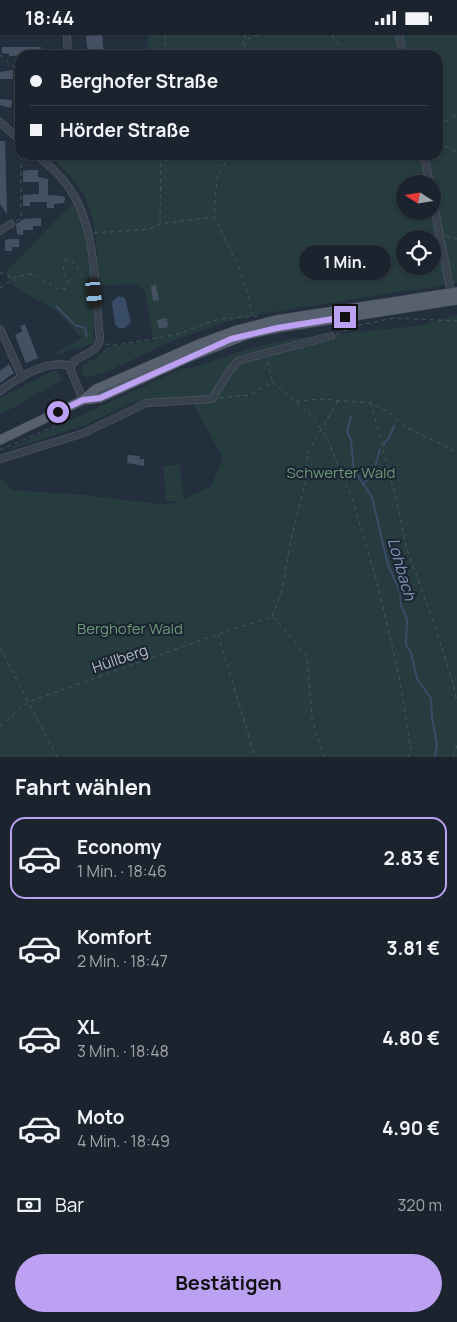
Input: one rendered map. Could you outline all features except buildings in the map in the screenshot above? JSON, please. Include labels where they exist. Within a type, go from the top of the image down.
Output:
[{"type":"main road","points":[[0,440],[83,400],[96,389],[176,358],[219,336],[263,323],[455,295]]},
{"type":"street","points":[[67,35],[68,50]]},
{"type":"street","points":[[399,35],[402,50]]},
{"type":"street","points":[[0,122],[15,136]]},
{"type":"street","points":[[42,160],[68,186],[83,213],[89,235],[99,344],[96,349],[76,360],[71,366],[70,371],[83,400]]},
{"type":"street","points":[[425,160],[428,175]]},
{"type":"street","points":[[0,231],[11,224]]},
{"type":"street","points":[[441,234],[455,295]]},
{"type":"street","points":[[0,329],[22,377]]},
{"type":"street","points":[[0,459],[84,433],[146,403],[212,399],[234,363],[266,351],[331,336]]},
{"type":"street","points":[[0,391],[22,377],[57,363],[71,366]]},
{"type":"path","points":[[165,35],[165,50]]},
{"type":"path","points":[[244,50],[245,35]]},
{"type":"path","points":[[235,50],[245,40],[258,35]]},
{"type":"path","points":[[332,35],[343,50]]},
{"type":"path","points":[[0,55],[15,68]]},
{"type":"path","points":[[443,122],[457,115]]},
{"type":"path","points":[[443,145],[457,152]]},
{"type":"path","points":[[19,219],[21,218],[21,160]]},
{"type":"path","points":[[160,224],[161,160]]},
{"type":"path","points":[[99,344],[117,345],[175,335],[219,319],[252,317],[248,293],[239,268],[214,217],[217,178],[226,160]]},
{"type":"path","points":[[89,235],[110,231],[149,229],[160,224],[214,217]]},
{"type":"path","points":[[441,234],[457,239]]},
{"type":"path","points":[[0,288],[18,275],[34,274],[45,283],[51,283],[54,288],[65,289],[69,282],[62,270],[66,260],[72,260],[86,285],[94,285]]},
{"type":"path","points":[[0,272],[13,279]]},
{"type":"path","points":[[331,336],[356,326],[393,318],[457,321]]},
{"type":"path","points":[[266,351],[272,382],[284,394],[296,401],[308,412],[326,436],[364,534],[400,681],[411,750],[408,757]]},
{"type":"path","points":[[212,399],[250,395],[272,382]]},
{"type":"path","points":[[296,401],[321,399],[371,403],[385,410],[408,428],[457,452]]},
{"type":"path","points":[[324,757],[312,719],[307,656],[272,617],[282,590],[291,540],[306,480],[308,452],[338,401]]},
{"type":"path","points":[[371,403],[396,498],[406,550],[435,626],[454,683],[457,703]]},
{"type":"path","points":[[0,450],[67,421]]},
{"type":"path","points":[[306,480],[325,472],[338,471]]},
{"type":"path","name":"Hüllberg","points":[[28,702],[218,633],[272,617]]},
{"type":"path","points":[[218,633],[255,757]]},
{"type":"path","points":[[0,648],[57,757]]},
{"type":"path","points":[[0,726],[28,702]]},
{"type":"path","points":[[452,757],[457,745]]},
{"type":"green space","points":[[148,35],[457,35],[457,283],[260,314],[222,323],[169,342],[109,371],[89,377],[82,375],[82,365],[98,357],[107,347],[153,340],[145,290],[132,284],[100,286],[92,216],[84,195],[53,160],[443,160],[443,50],[147,50]]},
{"type":"green space","points":[[72,204],[85,233],[89,251],[94,343],[48,357],[82,338],[58,312],[13,286],[6,272]]},
{"type":"green space","points":[[457,315],[457,757],[0,757],[0,478],[13,490],[84,495],[169,505],[179,501],[166,501],[163,466],[179,464],[184,499],[211,486],[223,458],[189,397],[133,402],[86,425],[2,452],[183,368],[190,368],[252,348],[290,339],[417,326]]},
{"type":"green space","points":[[55,370],[63,379],[0,415],[0,398]]},
{"type":"water","points":[[118,296],[125,298],[131,322],[125,328],[119,328],[115,324],[112,302]]},
{"type":"waterway","points":[[56,306],[75,325],[85,328],[87,337]]},
{"type":"waterway","name":"Lohbach","points":[[351,416],[347,432],[351,440],[354,470],[372,497],[388,565],[400,591],[401,606],[407,619],[406,645],[411,652],[417,679],[431,698],[432,718],[437,744],[435,757]]},
{"type":"waterway","points":[[383,445],[389,438],[394,426]]},
{"type":"waterway","points":[[364,483],[373,474],[380,449]]},
{"type":"route","points":[[58,412],[83,400],[100,398],[231,339],[277,328],[345,317]]},
{"type":"park label","name":"Schwerter Wald","points":[[341,473]]},
{"type":"park label","name":"Berghofer Wald","points":[[130,629]]}]
